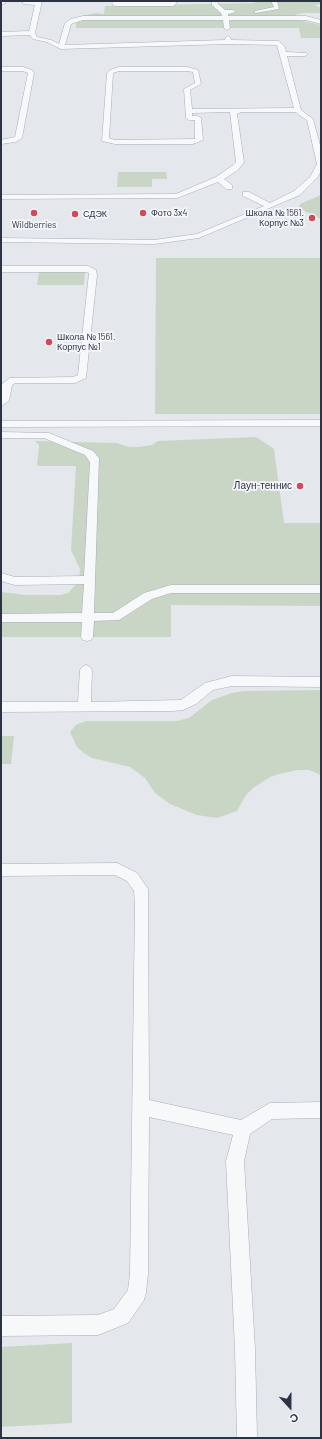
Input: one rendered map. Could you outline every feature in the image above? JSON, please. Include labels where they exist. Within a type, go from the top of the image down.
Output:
[{"type":"lane","points":[[116,1],[116,4],[173,4],[174,1]]},
{"type":"lane","points":[[215,1],[215,5],[225,15],[227,28]]},
{"type":"lane","points":[[225,15],[271,10],[277,8],[274,1]]},
{"type":"lane","points":[[1,240],[148,242],[177,240],[199,236],[297,193],[313,178],[321,164],[313,119],[301,114],[298,110],[282,46],[279,44],[228,40],[61,47],[49,41],[35,38],[32,33],[39,2],[25,3]]},
{"type":"lane","points":[[61,47],[68,23],[73,20],[83,18],[225,15],[306,18],[321,22]]},
{"type":"lane","points":[[1,34],[32,33]]},
{"type":"lane","points":[[283,54],[305,54]]},
{"type":"lane","points":[[1,69],[23,69],[30,71],[31,73],[18,138],[1,142]]},
{"type":"lane","points":[[187,69],[196,71],[198,84],[188,89],[188,111],[189,118],[198,118],[199,139],[196,142],[115,142],[105,138],[110,73],[114,70],[187,69]]},
{"type":"lane","points":[[1,197],[177,196],[219,179],[235,168],[240,162],[233,113],[240,110]]},
{"type":"lane","points":[[188,111],[298,110]]},
{"type":"lane","points":[[219,179],[229,187]]},
{"type":"lane","points":[[246,194],[270,206]]},
{"type":"lane","points":[[1,269],[88,269],[93,272],[83,376],[75,380],[13,380],[7,384],[4,401],[1,403]]},
{"type":"lane","points":[[1,424],[321,422]]},
{"type":"lane","points":[[1,435],[45,435],[89,453],[94,458],[87,637]]},
{"type":"lane","points":[[1,577],[15,581],[90,580]]},
{"type":"lane","points":[[1,618],[115,617],[148,596],[171,589],[321,589]]},
{"type":"lane","points":[[84,706],[86,670]]},
{"type":"lane","points":[[1,707],[183,705],[191,701],[209,686],[226,682],[321,682]]},
{"type":"lane","points":[[1,870],[117,869],[132,877],[141,888],[142,904],[139,1274],[137,1293],[121,1316],[98,1325],[1,1326]]},
{"type":"lane","points":[[140,1107],[242,1129],[270,1111],[321,1110]]},
{"type":"lane","points":[[242,1129],[235,1161],[245,1349],[247,1438]]},
{"type":"green space","points":[[255,1],[321,1],[321,4],[314,5],[321,8],[321,13],[297,14],[295,17],[299,20],[321,25],[321,38],[301,38],[299,28],[76,28],[76,21],[82,16],[95,13],[104,14],[105,6],[255,3]]},
{"type":"green space","points":[[118,172],[166,172],[167,179],[152,179],[152,187],[117,187]]},
{"type":"green space","points":[[321,195],[321,219],[306,212],[299,206],[300,204]]},
{"type":"green space","points":[[156,258],[321,258],[321,414],[155,414]]},
{"type":"green space","points":[[39,272],[85,272],[84,285],[37,285]]},
{"type":"green space","points":[[256,437],[274,449],[284,523],[321,523],[321,606],[171,605],[171,637],[1,637],[1,592],[26,595],[61,595],[68,593],[79,581],[80,569],[71,550],[76,466],[37,466],[39,445],[35,441],[117,443],[129,447],[138,447],[152,445],[158,441]]},
{"type":"green space","points":[[321,690],[321,775],[309,770],[298,770],[270,777],[253,788],[246,795],[237,811],[217,818],[197,815],[170,804],[155,793],[145,778],[130,767],[92,758],[84,753],[77,747],[70,732],[76,725],[86,721],[177,721],[189,718],[212,700],[232,693],[244,691]]},
{"type":"green space","points":[[1,736],[14,736],[11,764],[1,764]]},
{"type":"green space","points":[[72,1343],[72,1423],[1,1427],[1,1347]]},
{"type":"place","name":"Wildberries","points":[[34,213]]},
{"type":"place","name":"Фото 3х4","points":[[143,213]]},
{"type":"place","name":"СДЭК","points":[[75,214]]},
{"type":"place","name":"Школа № 1561. Корпус №3","points":[[312,218]]},
{"type":"place","name":"Школа № 1561. Корпус №1","points":[[49,342]]},
{"type":"place","name":"Лаун-теннис","points":[[300,486]]}]
